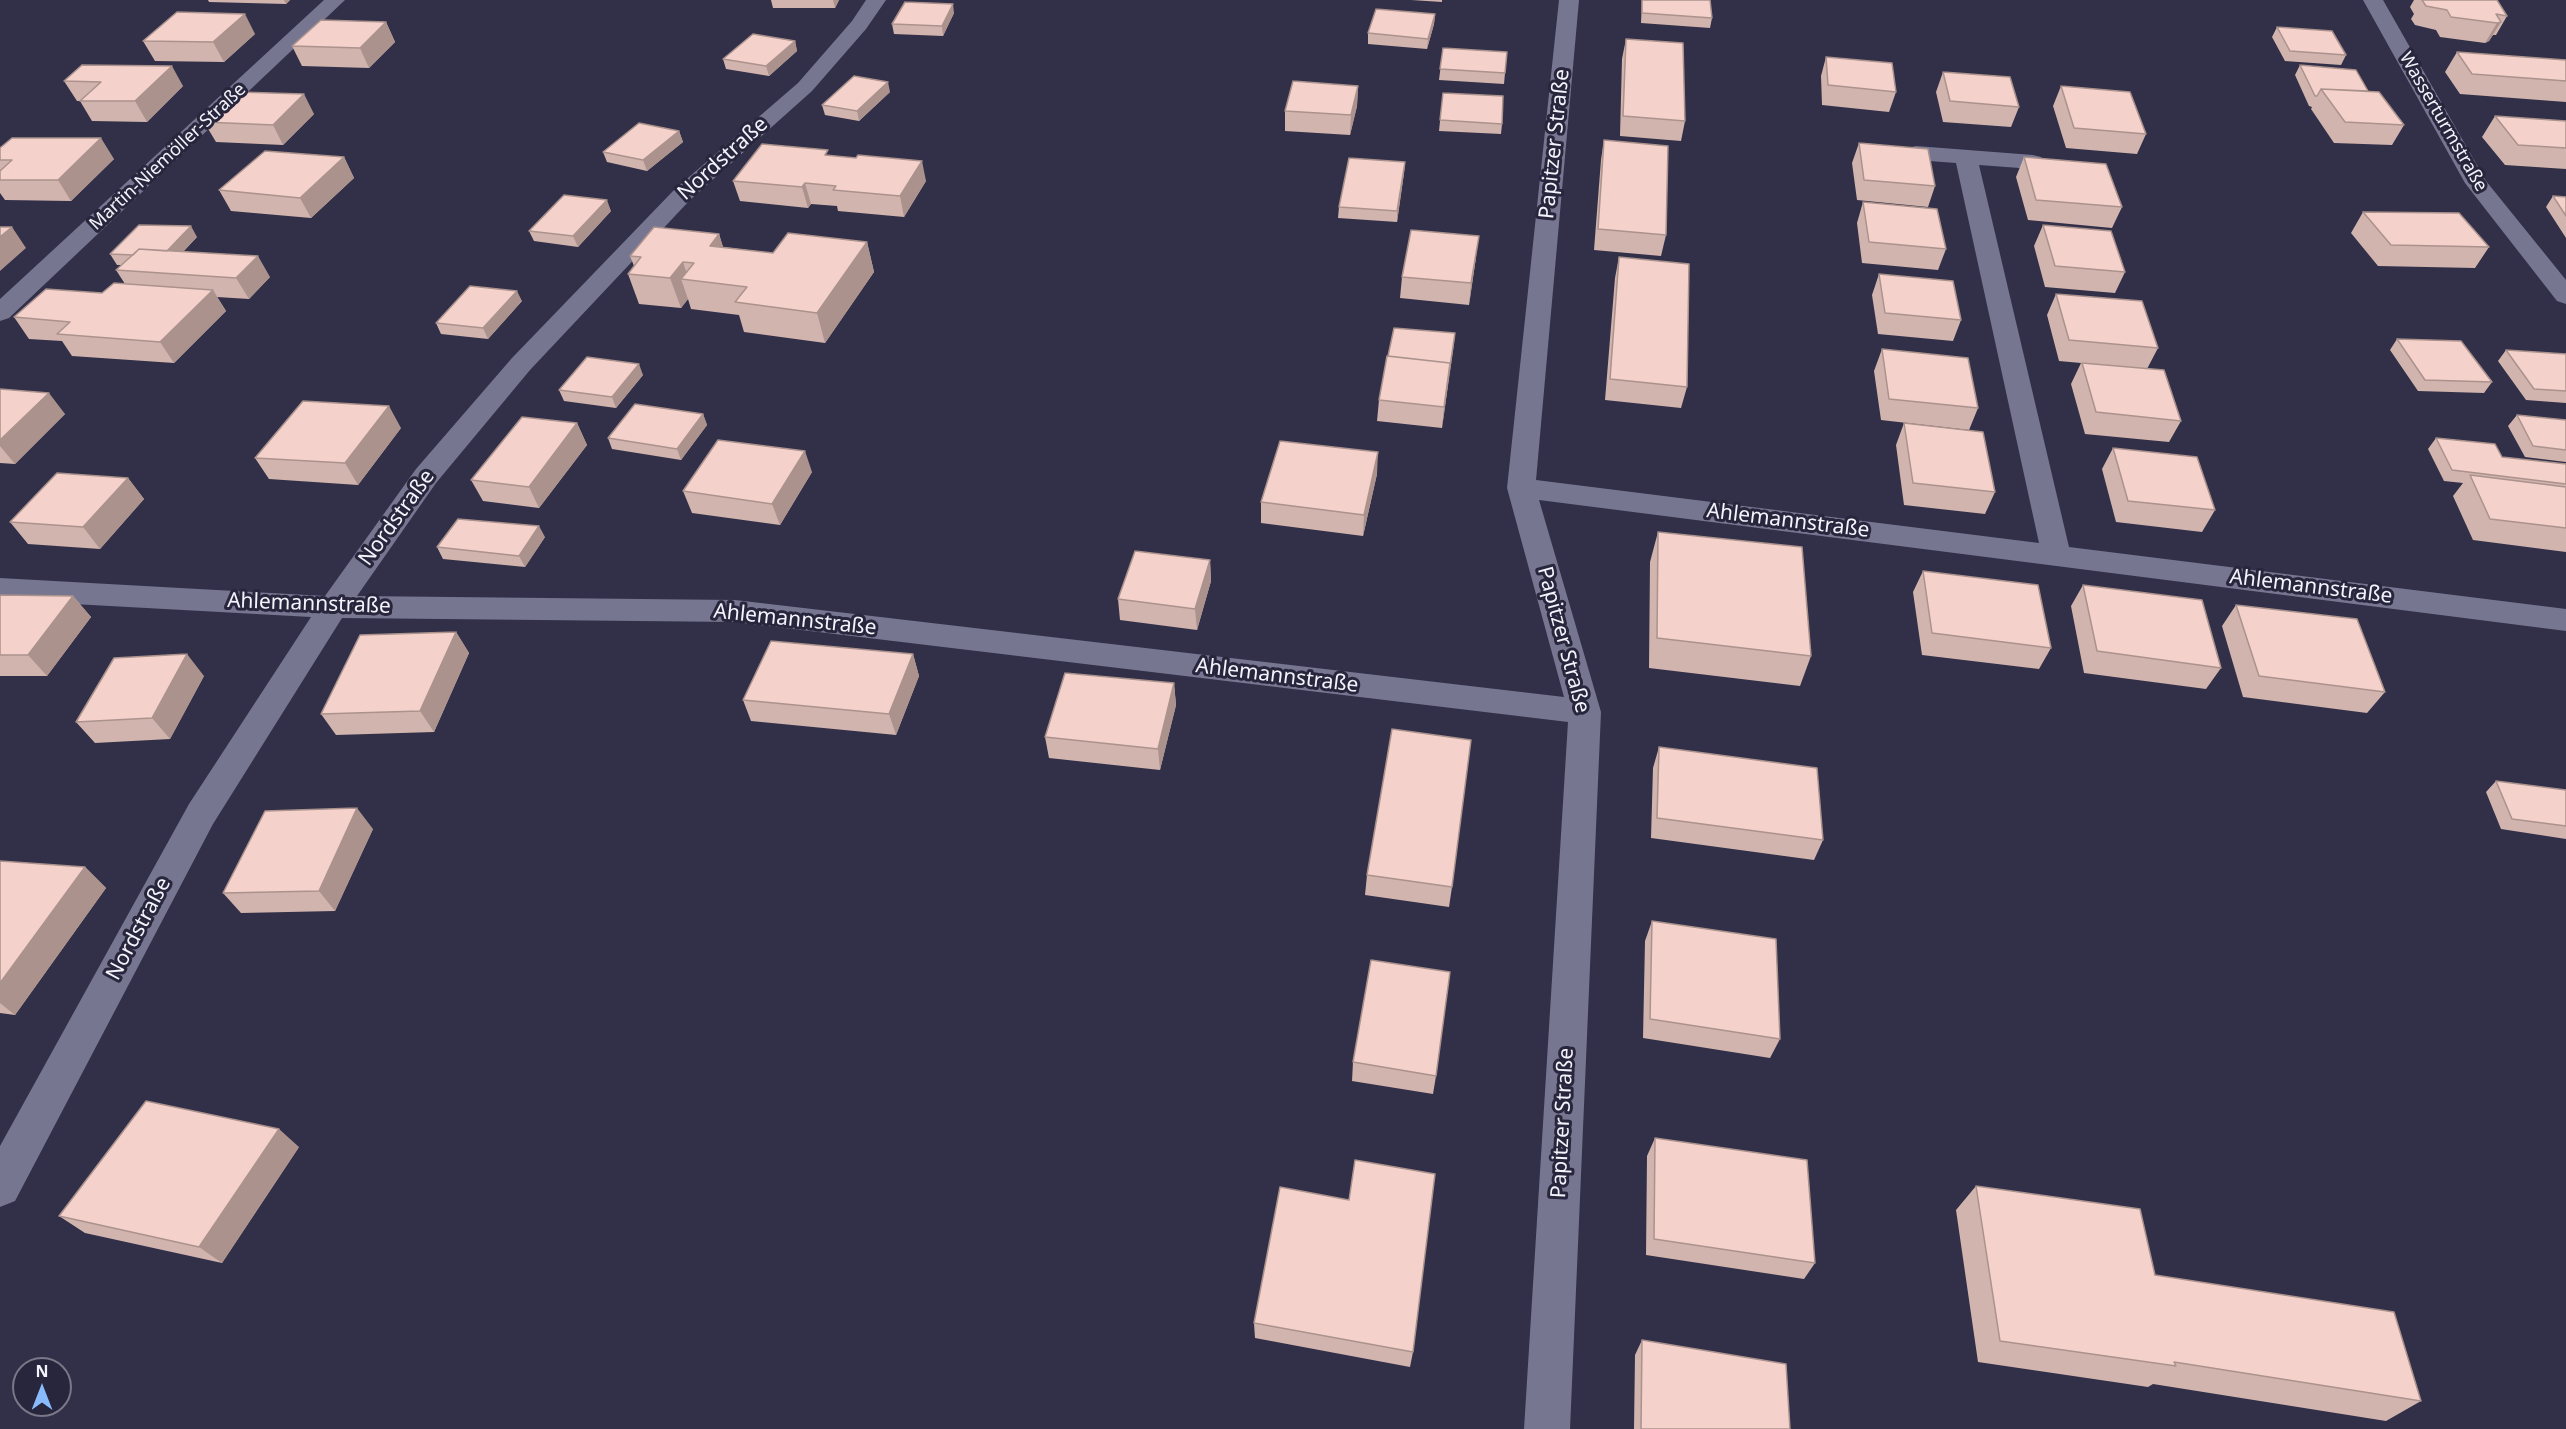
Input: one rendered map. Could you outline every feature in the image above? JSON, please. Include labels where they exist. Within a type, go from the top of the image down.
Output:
[{"type":"street","name":"Martin-Niemöller-Straße","points":[[0,313],[335,0]]},
{"type":"street","name":"Nordstraße","points":[[0,1187],[201,814],[333,607],[426,476],[521,364],[682,195],[805,87],[859,25],[876,0]]},
{"type":"street","name":"Papitzer Straße","points":[[1547,1429],[1585,712],[1521,488],[1569,0]]},
{"type":"street","name":"Wasserturmstraße","points":[[2373,0],[2476,183],[2566,296]]},
{"type":"street","points":[[1916,153],[2032,162]]},
{"type":"street","points":[[1966,157],[2056,554]]},
{"type":"street","name":"Ahlemannstraße","points":[[1521,488],[2566,620]]},
{"type":"street","name":"Ahlemannstraße","points":[[0,589],[333,607],[735,611],[1585,712]]},
{"type":"building","points":[[1642,0],[1710,0],[1712,18],[1642,13]]},
{"type":"building","points":[[2422,0],[2497,0],[2507,16],[2496,14],[2501,22],[2497,23],[2451,17],[2447,10],[2426,6]]},
{"type":"building","points":[[905,2],[953,4],[942,26],[892,24]]},
{"type":"building","points":[[1376,9],[1435,14],[1428,39],[1368,33]]},
{"type":"building","points":[[177,12],[245,14],[213,42],[143,41]]},
{"type":"building","points":[[321,20],[386,22],[360,48],[292,46]]},
{"type":"building","points":[[2277,27],[2332,31],[2346,55],[2290,51]]},
{"type":"building","points":[[753,34],[795,41],[766,66],[723,59]]},
{"type":"building","points":[[1626,39],[1683,43],[1685,121],[1623,116]]},
{"type":"building","points":[[1443,48],[1507,52],[1505,73],[1440,69]]},
{"type":"building","points":[[2457,52],[2566,60],[2566,81],[2472,74]]},
{"type":"building","points":[[1826,57],[1892,63],[1896,92],[1828,85]]},
{"type":"building","points":[[82,65],[172,66],[135,101],[80,101],[101,82],[64,81]]},
{"type":"building","points":[[2300,65],[2356,70],[2368,91],[2321,89],[2315,96]]},
{"type":"building","points":[[1943,72],[2010,77],[2019,107],[1950,101]]},
{"type":"building","points":[[854,76],[888,82],[857,111],[822,105]]},
{"type":"building","points":[[1293,81],[1358,86],[1351,115],[1285,111]]},
{"type":"building","points":[[2061,86],[2130,92],[2146,134],[2074,128]]},
{"type":"building","points":[[2321,89],[2379,92],[2404,125],[2345,122]]},
{"type":"building","points":[[238,92],[304,94],[273,125],[204,122]]},
{"type":"building","points":[[1443,93],[1503,96],[1502,124],[1440,120]]},
{"type":"building","points":[[2495,116],[2566,121],[2566,148],[2518,145]]},
{"type":"building","points":[[639,123],[679,131],[643,160],[603,152]]},
{"type":"building","points":[[12,138],[101,138],[58,180],[0,180],[0,171],[12,160],[0,160],[0,148]]},
{"type":"building","points":[[1604,140],[1668,146],[1666,235],[1598,229]]},
{"type":"building","points":[[1859,143],[1928,149],[1935,186],[1864,180]]},
{"type":"building","points":[[762,144],[828,150],[825,155],[856,158],[858,155],[922,161],[900,196],[833,190],[836,186],[805,183],[802,187],[733,181]]},
{"type":"building","points":[[265,151],[344,157],[300,198],[219,190]]},
{"type":"building","points":[[2024,157],[2106,164],[2122,207],[2036,200]]},
{"type":"building","points":[[1349,158],[1405,162],[1397,211],[1339,207]]},
{"type":"building","points":[[564,195],[607,200],[573,236],[529,231]]},
{"type":"building","points":[[2553,196],[2566,197],[2566,216]]},
{"type":"building","points":[[1863,202],[1937,209],[1946,249],[1869,242]]},
{"type":"building","points":[[2363,212],[2459,213],[2489,247],[2391,245]]},
{"type":"building","points":[[139,225],[191,226],[167,251],[139,249],[133,255],[110,254]]},
{"type":"building","points":[[2043,225],[2111,231],[2125,272],[2055,266]]},
{"type":"building","points":[[0,227],[12,227],[0,237]]},
{"type":"building","points":[[654,227],[719,234],[710,246],[773,253],[788,233],[867,242],[817,313],[735,302],[747,287],[681,279],[694,263],[683,262],[670,278],[628,274],[641,257],[630,256]]},
{"type":"building","points":[[1411,230],[1479,236],[1471,283],[1402,277]]},
{"type":"building","points":[[139,249],[258,256],[236,278],[116,270]]},
{"type":"building","points":[[1619,257],[1689,264],[1687,387],[1610,379]]},
{"type":"building","points":[[1879,274],[1953,281],[1961,320],[1885,313]]},
{"type":"building","points":[[114,283],[213,290],[160,342],[57,334],[70,322],[14,317],[46,289],[102,293]]},
{"type":"building","points":[[470,286],[517,291],[483,328],[436,323]]},
{"type":"building","points":[[2056,294],[2142,301],[2158,348],[2069,340]]},
{"type":"building","points":[[1394,328],[1455,333],[1449,373],[1450,363],[1388,356]]},
{"type":"building","points":[[2397,339],[2461,341],[2492,382],[2425,380]]},
{"type":"building","points":[[1882,349],[1968,358],[1978,408],[1889,399]]},
{"type":"building","points":[[2506,350],[2566,354],[2566,391],[2534,389]]},
{"type":"building","points":[[1387,356],[1450,363],[1444,407],[1379,400]]},
{"type":"building","points":[[587,357],[639,364],[612,397],[559,390]]},
{"type":"building","points":[[2082,363],[2164,370],[2181,421],[2096,412]]},
{"type":"building","points":[[0,389],[49,393],[0,440]]},
{"type":"building","points":[[303,401],[389,406],[345,463],[255,458]]},
{"type":"building","points":[[635,404],[703,414],[677,449],[608,438]]},
{"type":"building","points":[[2517,415],[2566,420],[2566,450],[2533,446]]},
{"type":"building","points":[[522,417],[577,423],[529,487],[471,480]]},
{"type":"building","points":[[1904,423],[1983,432],[1995,492],[1913,483]]},
{"type":"building","points":[[2436,438],[2495,444],[2502,457],[2566,464],[2566,484],[2452,470]]},
{"type":"building","points":[[718,440],[805,451],[772,504],[683,491]]},
{"type":"building","points":[[1280,441],[1378,452],[1364,515],[1261,502]]},
{"type":"building","points":[[2113,448],[2197,457],[2215,510],[2128,501]]},
{"type":"building","points":[[57,473],[128,478],[83,527],[10,522]]},
{"type":"building","points":[[2470,475],[2566,487],[2566,528],[2490,519]]},
{"type":"building","points":[[458,519],[539,526],[519,556],[437,547]]},
{"type":"building","points":[[1658,532],[1802,547],[1811,656],[1657,638]]},
{"type":"building","points":[[1135,551],[1210,560],[1195,609],[1118,599]]},
{"type":"building","points":[[1923,571],[2038,585],[2051,648],[1932,633]]},
{"type":"building","points":[[2083,585],[2202,600],[2221,668],[2097,651]]},
{"type":"building","points":[[0,595],[73,596],[28,655],[0,655]]},
{"type":"building","points":[[2236,605],[2357,619],[2385,692],[2259,676]]},
{"type":"building","points":[[456,632],[420,711],[321,714],[360,635]]},
{"type":"building","points":[[771,641],[913,654],[889,714],[743,700]]},
{"type":"building","points":[[187,654],[152,718],[76,722],[114,658]]},
{"type":"building","points":[[1065,673],[1174,683],[1158,749],[1045,737]]},
{"type":"building","points":[[1392,729],[1471,740],[1452,887],[1367,875]]},
{"type":"building","points":[[1659,747],[1817,768],[1823,840],[1657,818]]},
{"type":"building","points":[[2496,781],[2566,790],[2566,826],[2512,819]]},
{"type":"building","points":[[357,808],[319,891],[223,893],[265,811]]},
{"type":"building","points":[[0,861],[85,867],[0,983]]},
{"type":"building","points":[[1652,921],[1776,939],[1780,1039],[1650,1019]]},
{"type":"building","points":[[1371,960],[1450,972],[1436,1076],[1353,1062]]},
{"type":"building","points":[[146,1101],[279,1129],[199,1247],[59,1216]]},
{"type":"building","points":[[1655,1138],[1807,1160],[1815,1263],[1654,1239]]},
{"type":"building","points":[[1355,1160],[1435,1174],[1413,1352],[1254,1323],[1280,1187],[1349,1200]]},
{"type":"building","points":[[1976,1186],[2140,1209],[2155,1275],[2394,1312],[2421,1401],[2174,1362],[2176,1366],[2000,1341]]},
{"type":"building","points":[[1642,1340],[1786,1364],[1790,1429],[1641,1429]]}]
